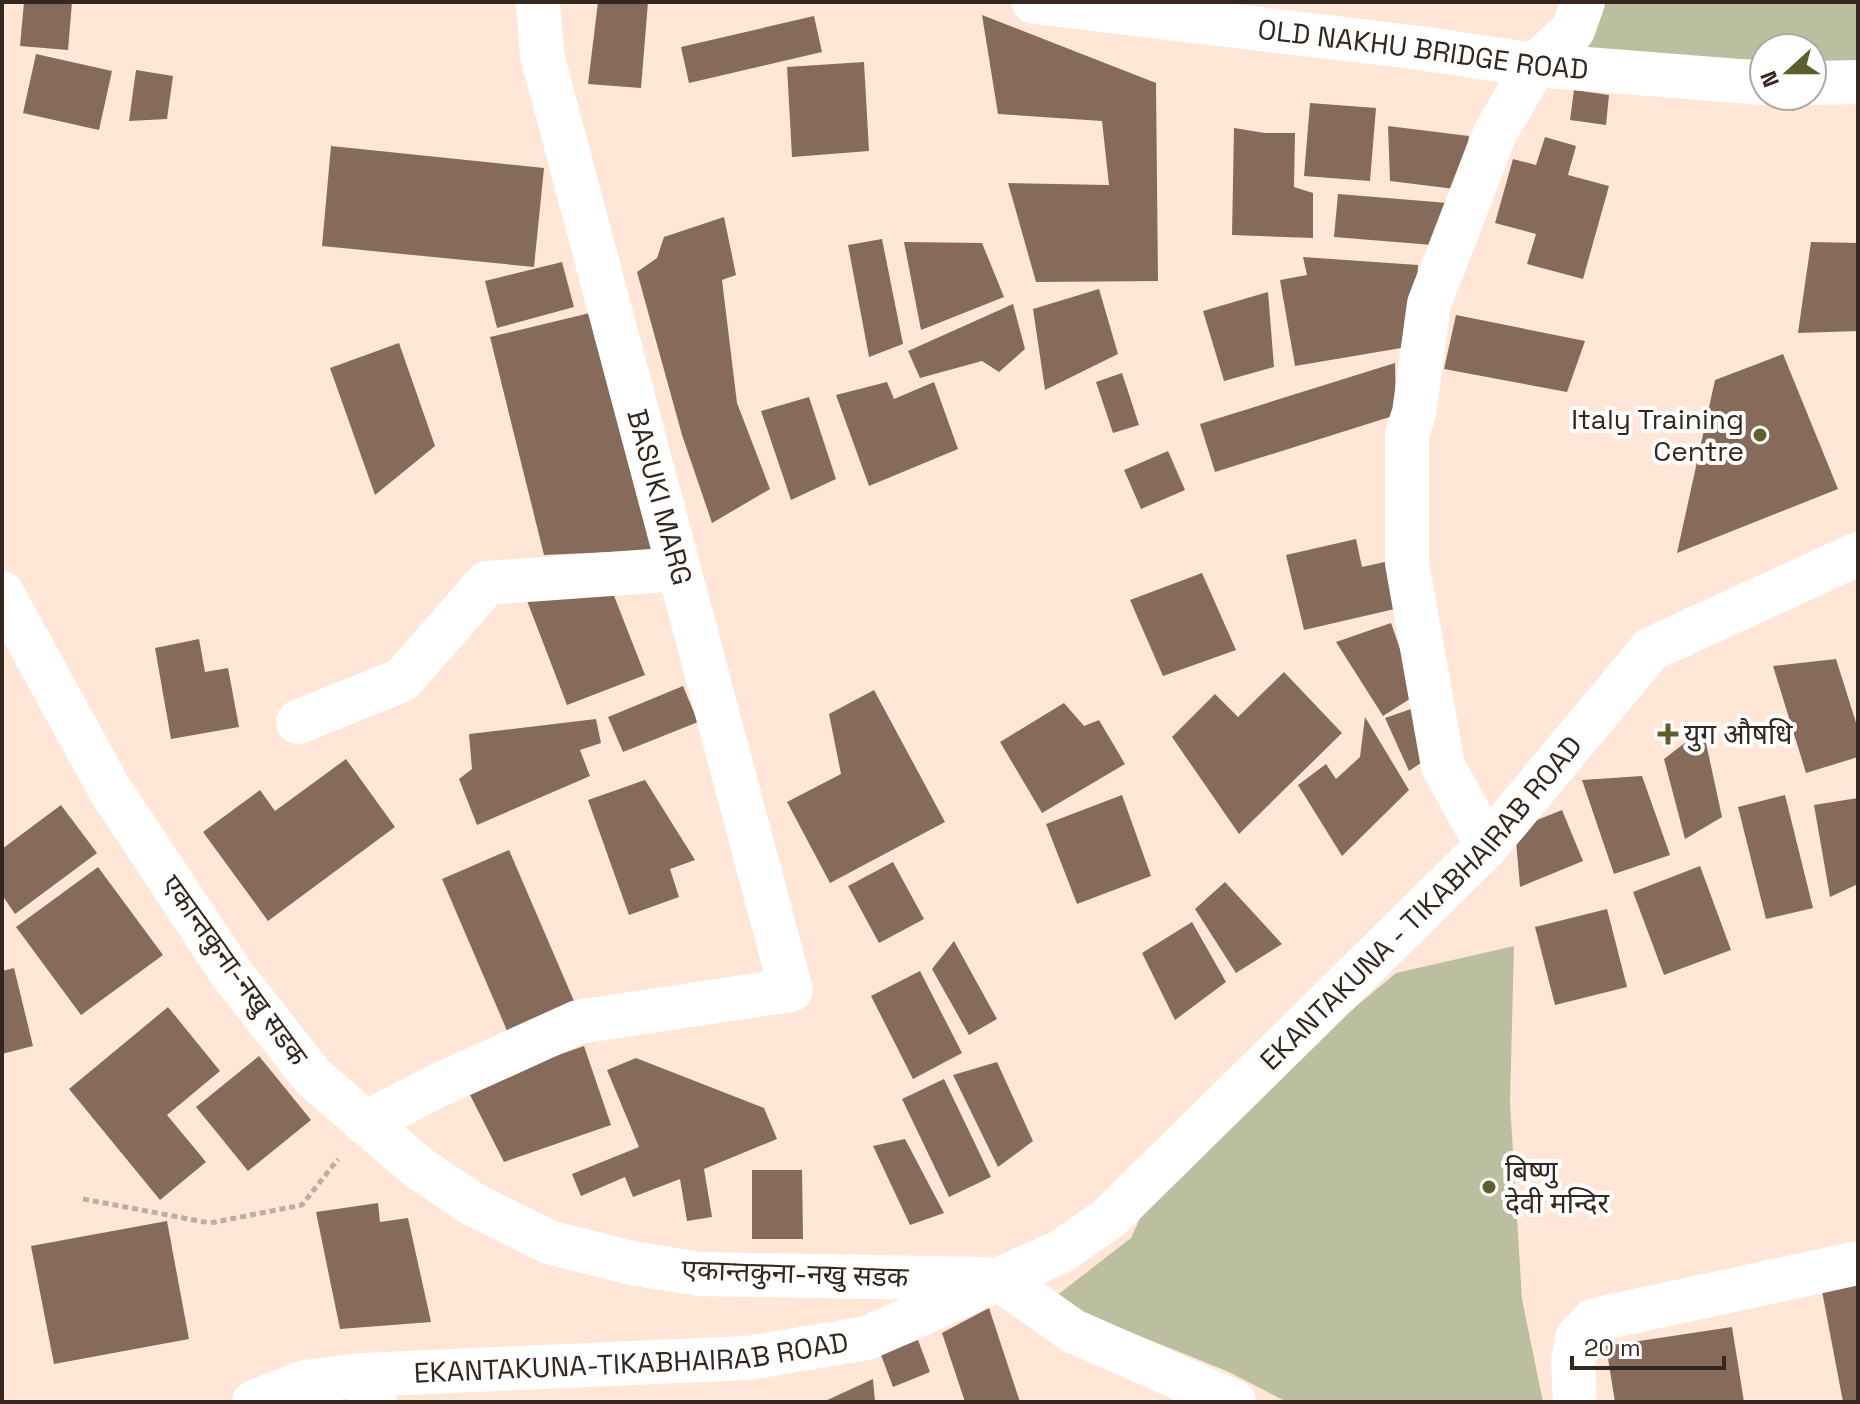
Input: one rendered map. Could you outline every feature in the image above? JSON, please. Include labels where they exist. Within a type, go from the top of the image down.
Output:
[{"type":"street","name":"BASUKI MARG","points":[[365,1123],[439,1085],[578,1022],[791,990],[542,55],[538,2]]},
{"type":"street","name":"OLD NAKHU BRIDGE ROAD","points":[[1034,2],[1412,47],[1535,65],[1748,82]]},
{"type":"street","points":[[1487,846],[1443,766],[1407,563],[1407,434],[1414,413],[1429,304],[1495,133],[1535,65],[1573,30],[1583,2]]},
{"type":"street","points":[[1828,83],[1858,82]]},
{"type":"street","name":"EKANTAKUNA - TIKABHAIRAB ROAD","points":[[999,1279],[1060,1252],[1109,1218],[1487,846],[1651,649],[1858,554]]},
{"type":"street","points":[[298,722],[402,680],[487,583],[679,569]]},
{"type":"street","name":"एकान्तकुना-नखु सडक","points":[[2,593],[109,788],[232,974],[313,1077],[419,1168],[471,1203],[549,1242],[631,1263],[699,1274],[999,1279]]},
{"type":"street","points":[[1575,1402],[1573,1362],[1577,1338],[1594,1320],[1858,1263]]},
{"type":"street","points":[[999,1279],[1073,1331],[1234,1402]]},
{"type":"street","name":"EKANTAKUNA-TIKABHAIRAB ROAD","points":[[254,1402],[305,1382],[367,1389],[748,1358],[867,1338],[999,1279]]},
{"type":"path","points":[[83,1199],[210,1223],[302,1205],[365,1123]]},
{"type":"green space","points":[[1570,2],[1858,2],[1858,63],[1828,62],[1828,32],[1748,32],[1748,59],[1573,54]]},
{"type":"green space","points":[[1514,946],[1510,1103],[1522,1299],[1543,1402],[1287,1402],[1229,1372],[1051,1300],[1131,1238],[1182,1128],[1299,1054],[1396,973]]},
{"type":"building","points":[[24,2],[72,2],[68,50],[20,46]]},
{"type":"building","points":[[598,2],[648,2],[641,88],[588,84]]},
{"type":"building","points":[[982,15],[1156,83],[1158,281],[1036,282],[1008,183],[1109,185],[1102,121],[998,114]]},
{"type":"building","points":[[814,16],[822,52],[689,83],[681,47]]},
{"type":"building","points":[[36,54],[112,71],[99,130],[23,113]]},
{"type":"building","points":[[864,62],[869,151],[792,157],[787,67]]},
{"type":"building","points":[[136,70],[173,76],[167,119],[129,121]]},
{"type":"building","points":[[1574,90],[1609,95],[1606,125],[1570,120]]},
{"type":"building","points":[[1310,103],[1376,108],[1370,181],[1304,176]]},
{"type":"building","points":[[1388,126],[1469,136],[1463,190],[1390,181]]},
{"type":"building","points":[[1234,128],[1265,133],[1295,133],[1294,187],[1313,193],[1313,238],[1232,235]]},
{"type":"building","points":[[1545,137],[1576,146],[1568,175],[1609,186],[1583,279],[1527,264],[1536,234],[1495,223],[1513,159],[1536,165]]},
{"type":"building","points":[[331,146],[544,168],[534,267],[322,246]]},
{"type":"building","points":[[1338,194],[1448,203],[1445,246],[1334,237]]},
{"type":"building","points":[[724,217],[736,275],[722,280],[737,403],[770,489],[712,523],[682,435],[637,272],[657,258],[664,237]]},
{"type":"building","points":[[882,239],[903,344],[869,357],[848,245]]},
{"type":"building","points":[[904,242],[982,243],[1004,297],[921,330]]},
{"type":"building","points":[[1811,242],[1858,243],[1858,331],[1798,333]]},
{"type":"building","points":[[1303,257],[1418,265],[1413,346],[1295,366],[1280,280],[1307,275]]},
{"type":"building","points":[[562,262],[574,307],[497,328],[485,281]]},
{"type":"building","points":[[1099,289],[1118,354],[1045,390],[1033,309]]},
{"type":"building","points":[[1268,292],[1274,367],[1224,381],[1203,311]]},
{"type":"building","points":[[1013,304],[1025,349],[999,372],[982,361],[920,378],[908,351]]},
{"type":"building","points":[[594,312],[652,550],[544,555],[490,337]]},
{"type":"building","points":[[1456,315],[1585,341],[1567,392],[1444,369]]},
{"type":"building","points":[[399,343],[435,446],[375,495],[330,368]]},
{"type":"building","name":"Italy Training Centre","points":[[1783,354],[1838,489],[1677,553],[1715,380]]},
{"type":"building","points":[[1395,363],[1396,415],[1215,472],[1200,424]]},
{"type":"building","points":[[1122,373],[1139,425],[1113,433],[1096,382]]},
{"type":"building","points":[[887,382],[894,399],[934,382],[958,449],[869,486],[836,395]]},
{"type":"building","points":[[809,397],[836,479],[791,500],[761,411]]},
{"type":"building","points":[[1168,451],[1185,490],[1141,509],[1124,470]]},
{"type":"building","points":[[1356,539],[1362,567],[1389,561],[1399,608],[1304,630],[1286,555]]},
{"type":"building","points":[[1202,573],[1236,650],[1163,676],[1130,600]]},
{"type":"building","points":[[609,583],[645,675],[567,705],[524,593]]},
{"type":"building","points":[[1391,623],[1416,695],[1383,716],[1336,642]]},
{"type":"building","points":[[199,639],[205,672],[228,668],[239,727],[171,739],[155,648]]},
{"type":"building","points":[[1836,659],[1858,729],[1858,757],[1806,773],[1773,666]]},
{"type":"building","points":[[1284,672],[1342,733],[1239,834],[1172,737],[1215,694],[1238,717]]},
{"type":"building","points":[[683,686],[698,722],[623,752],[608,717]]},
{"type":"building","points":[[874,690],[945,822],[830,883],[787,802],[841,774],[829,714]]},
{"type":"building","points":[[1064,703],[1084,726],[1099,720],[1125,764],[1042,813],[1000,742]]},
{"type":"building","points":[[1411,709],[1425,760],[1409,771],[1385,718]]},
{"type":"building","points":[[1365,717],[1409,790],[1342,856],[1298,785],[1326,764],[1336,779],[1360,757]]},
{"type":"building","points":[[596,719],[601,743],[580,750],[590,776],[477,825],[459,779],[472,769],[469,734]]},
{"type":"building","points":[[1703,729],[1722,817],[1685,839],[1664,759]]},
{"type":"building","points":[[346,759],[395,827],[268,921],[203,832],[260,790],[275,811]]},
{"type":"building","points":[[1642,776],[1670,855],[1614,874],[1582,780]]},
{"type":"building","points":[[645,780],[695,860],[670,869],[679,897],[629,915],[588,800]]},
{"type":"building","points":[[1122,795],[1151,876],[1077,904],[1046,824]]},
{"type":"building","points":[[1785,795],[1813,908],[1766,919],[1738,807]]},
{"type":"building","points":[[1858,798],[1858,884],[1830,897],[1814,805]]},
{"type":"building","points":[[61,805],[97,853],[15,914],[2,895],[2,849]]},
{"type":"building","points":[[1562,810],[1583,861],[1520,887],[1515,829]]},
{"type":"building","points":[[509,850],[574,1001],[511,1040],[442,879]]},
{"type":"building","points":[[893,862],[924,919],[879,943],[848,886]]},
{"type":"building","points":[[1700,866],[1731,950],[1664,975],[1633,892]]},
{"type":"building","points":[[98,867],[163,955],[81,1015],[16,927]]},
{"type":"building","points":[[1225,882],[1282,944],[1236,973],[1195,909]]},
{"type":"building","points":[[1607,909],[1627,987],[1555,1005],[1535,927]]},
{"type":"building","points":[[1192,922],[1226,982],[1175,1020],[1142,953]]},
{"type":"building","points":[[954,941],[997,1019],[969,1035],[932,969]]},
{"type":"building","points":[[14,968],[33,1046],[2,1054],[2,971]]},
{"type":"building","points":[[920,971],[962,1053],[913,1079],[871,996]]},
{"type":"building","points":[[168,1007],[220,1071],[167,1115],[206,1162],[160,1200],[69,1089]]},
{"type":"building","points":[[584,1046],[611,1125],[504,1162],[466,1087]]},
{"type":"building","points":[[259,1056],[311,1120],[248,1171],[196,1107]]},
{"type":"building","points":[[636,1058],[764,1108],[777,1139],[704,1169],[712,1217],[687,1221],[680,1179],[633,1197],[625,1177],[581,1196],[572,1174],[639,1147],[607,1070]]},
{"type":"building","points":[[997,1062],[1033,1141],[998,1167],[953,1075]]},
{"type":"building","points":[[944,1079],[991,1177],[949,1197],[902,1099]]},
{"type":"building","points":[[905,1139],[944,1213],[910,1225],[873,1146]]},
{"type":"building","points":[[752,1170],[802,1170],[803,1239],[752,1239]]},
{"type":"building","points":[[378,1203],[380,1222],[408,1218],[431,1322],[340,1329],[316,1212]]},
{"type":"building","points":[[167,1221],[189,1339],[54,1364],[31,1246]]},
{"type":"building","points":[[1858,1285],[1858,1402],[1843,1402],[1822,1291]]},
{"type":"building","points":[[989,1308],[1020,1402],[965,1402],[942,1333]]},
{"type":"building","points":[[1732,1327],[1744,1402],[1615,1402],[1606,1346]]},
{"type":"building","points":[[918,1340],[930,1372],[893,1387],[881,1355]]},
{"type":"building","points":[[873,1379],[875,1402],[823,1402]]},
{"type":"place","name":"Italy Training Centre","points":[[1760,435]]},
{"type":"place","name":"युग औषधि","points":[[1668,734]]},
{"type":"place","name":"बिष्णु देवी मन्दिर","points":[[1489,1187]]}]
